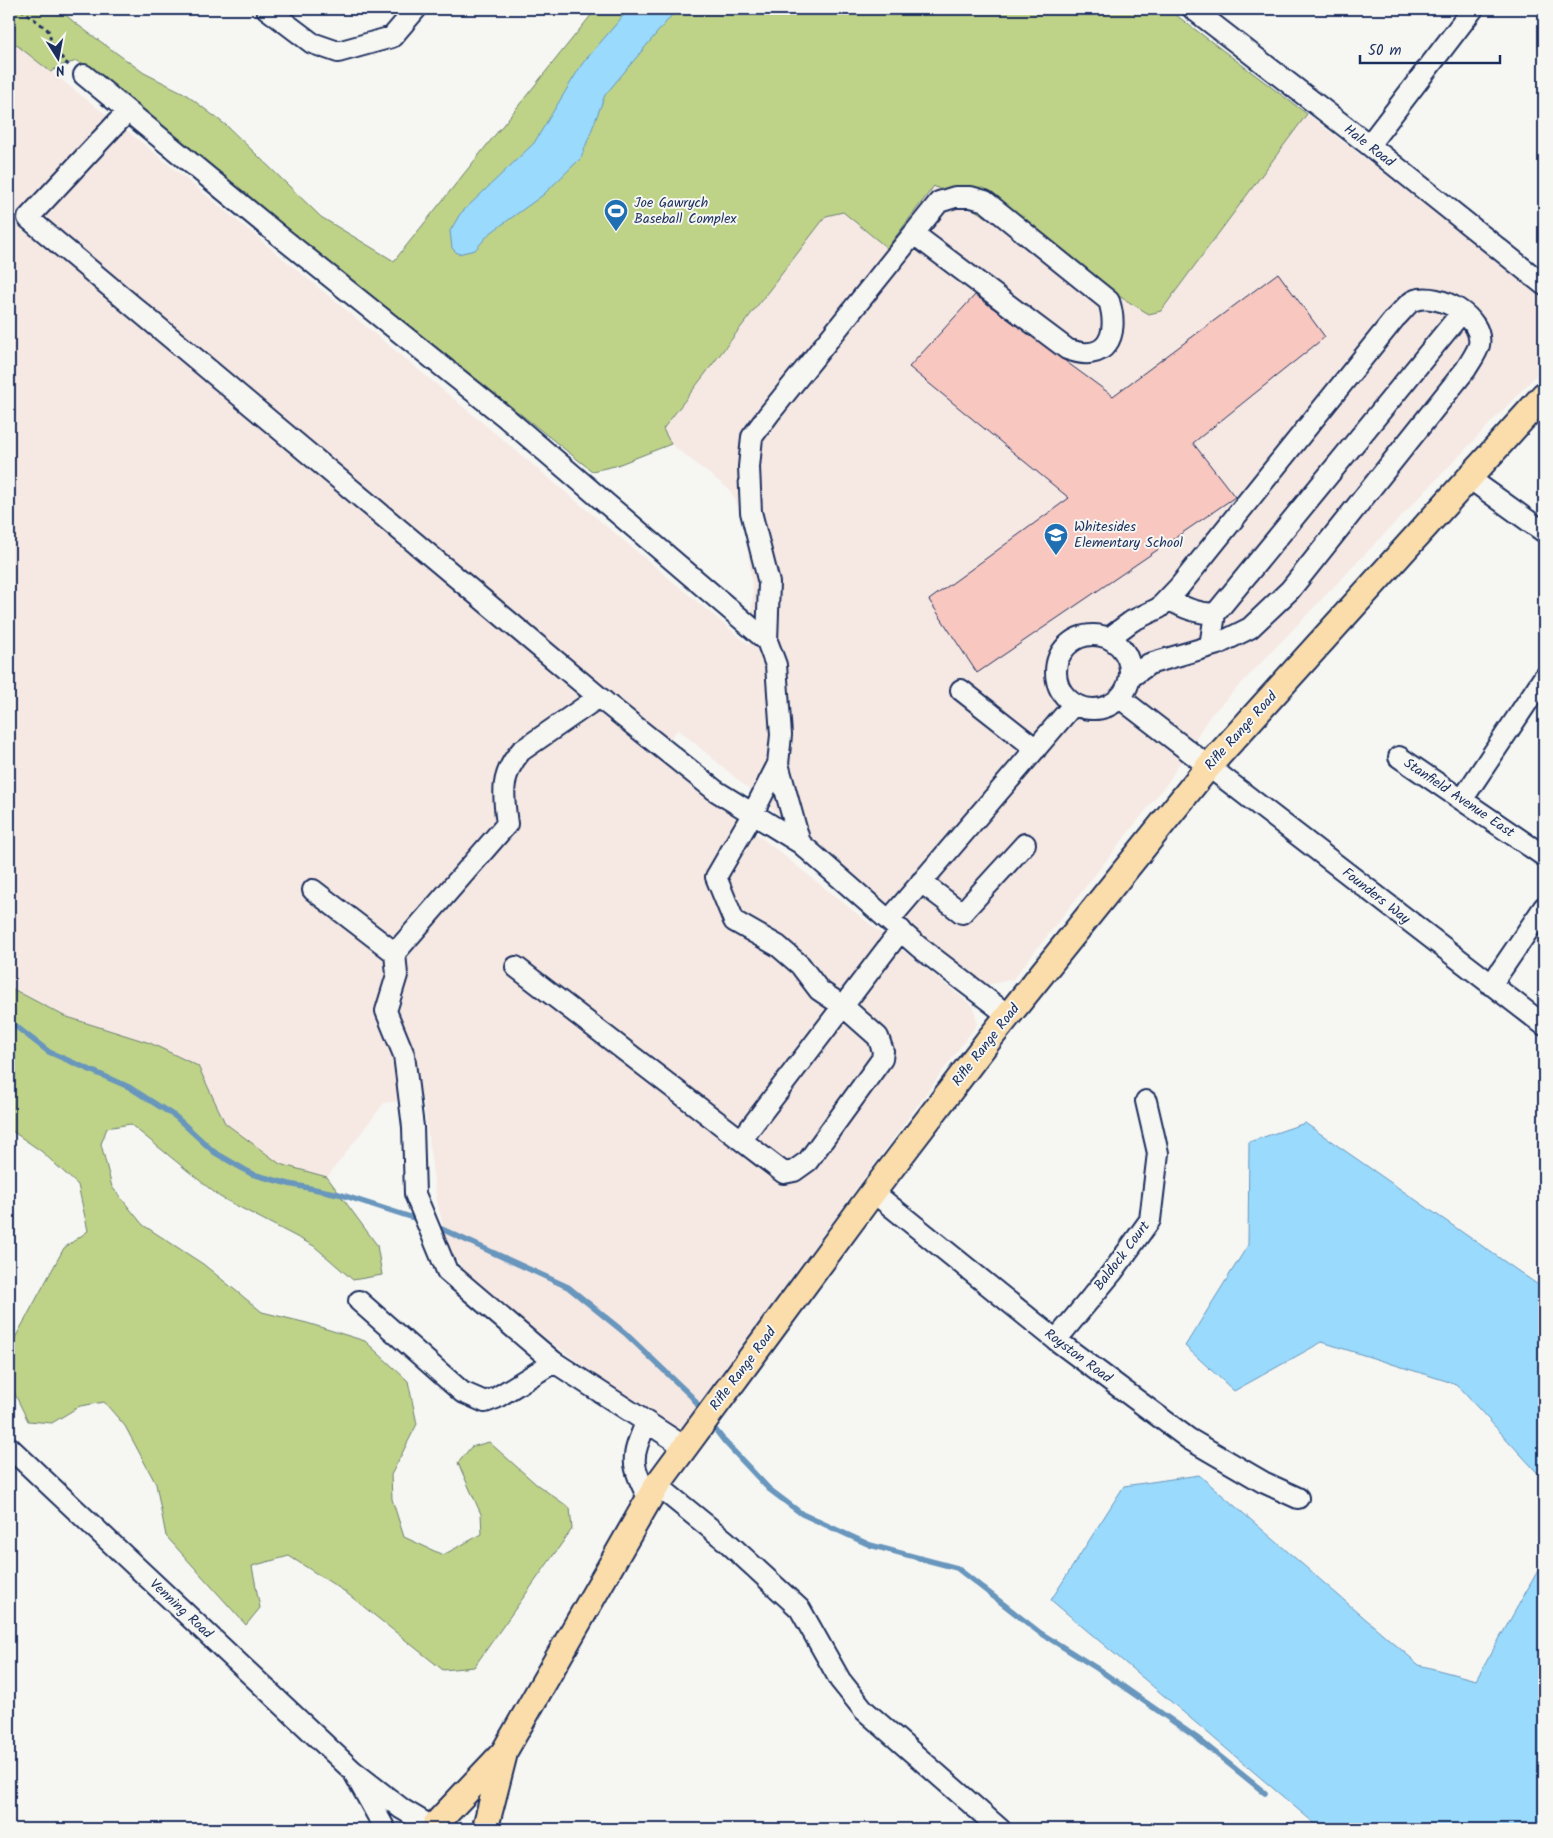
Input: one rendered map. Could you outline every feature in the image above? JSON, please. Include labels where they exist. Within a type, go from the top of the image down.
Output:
[{"type":"main road","name":"Rifle Range Road","points":[[428,1826],[504,1752],[653,1493],[873,1192],[1008,1016],[1208,767],[1544,395]]},
{"type":"main road","name":"Rifle Range Road","points":[[485,1829],[504,1752]]},
{"type":"main road","points":[[428,1826],[449,1825],[460,1829]]},
{"type":"street","points":[[267,9],[312,43],[338,52],[364,47],[392,37],[416,9]]},
{"type":"street","name":"Hale Road","points":[[1192,9],[1369,145],[1544,285]]},
{"type":"street","points":[[1369,145],[1473,9]]},
{"type":"street","points":[[84,75],[127,112],[504,416],[767,640]]},
{"type":"street","points":[[127,112],[28,218],[599,697],[716,791],[800,843],[895,925],[1008,1016]]},
{"type":"street","points":[[516,967],[784,1173],[794,1171],[808,1161],[882,1059],[883,1051],[878,1037],[843,1006],[819,990],[800,964],[778,946],[734,921],[716,877],[752,815],[778,764],[781,735],[776,665],[767,640],[769,583],[751,512],[749,467],[752,437],[939,202],[955,197],[971,197],[985,201],[1109,302],[1114,329],[1110,341],[1096,352],[1082,355],[1067,349],[914,234]]},
{"type":"street","points":[[1109,638],[1132,621],[1160,608],[1396,318],[1413,300],[1431,297],[1452,305],[1471,320],[1479,336],[1479,346],[1466,369],[1290,590],[1250,628],[1210,646],[1149,664],[1130,677]]},
{"type":"street","points":[[1210,646],[1215,614],[1462,312]]},
{"type":"street","points":[[1469,478],[1544,532]]},
{"type":"street","points":[[1168,598],[1185,609],[1198,613],[1215,614]]},
{"type":"street","points":[[1085,635],[1097,635],[1109,638],[1126,654],[1130,665],[1130,677],[1127,688],[1120,698],[1111,705],[1099,709],[1086,709],[1074,704],[1064,696],[1058,685],[1055,672],[1058,660],[1064,649],[1073,640],[1085,635]]},
{"type":"street","points":[[1462,800],[1544,678]]},
{"type":"street","points":[[961,690],[1036,749]]},
{"type":"street","points":[[599,697],[520,751],[510,762],[502,791],[507,824],[395,953],[397,975],[386,1011],[404,1055],[413,1127],[415,1194],[447,1271],[554,1362],[685,1447]]},
{"type":"street","name":"Founders Way","points":[[1120,698],[1544,1026]]},
{"type":"street","points":[[741,1140],[843,1006],[921,882],[1074,704]]},
{"type":"street","name":"Stanfield Avenue East","points":[[1399,757],[1544,856]]},
{"type":"street","points":[[778,764],[800,843]]},
{"type":"street","points":[[921,882],[962,913],[1025,844]]},
{"type":"street","points":[[313,890],[395,953]]},
{"type":"street","points":[[1491,985],[1544,907]]},
{"type":"street","name":"Baldock Court","points":[[1056,1340],[1114,1270],[1150,1220],[1158,1153],[1146,1101]]},
{"type":"street","name":"Royston Road","points":[[873,1192],[1056,1340],[1189,1439],[1263,1482],[1298,1498]]},
{"type":"street","points":[[360,1301],[462,1392],[485,1402],[496,1398],[554,1362]]},
{"type":"street","points":[[646,1423],[634,1454],[637,1474],[653,1493],[726,1541],[800,1609],[840,1680],[864,1710],[1000,1829]]},
{"type":"street","name":"Venning Road","points":[[9,1447],[353,1771],[402,1809],[428,1826]]},
{"type":"street","name":"Venning Road","points":[[353,1771],[385,1829]]},
{"type":"path","points":[[21,9],[48,30],[53,48],[66,64],[84,75]]},
{"type":"shaded area","points":[[9,39],[146,146],[749,645],[753,594],[744,517],[730,490],[671,444],[663,430],[826,216],[843,212],[887,248],[934,186],[1149,314],[1161,311],[1307,114],[1544,296],[1544,367],[1209,717],[1167,783],[1013,979],[991,984],[976,981],[678,729],[656,754],[974,1007],[977,1024],[682,1427],[669,1430],[475,1285],[448,1248],[436,1196],[423,1097],[384,1103],[327,1177],[280,1164],[225,1123],[198,1066],[150,1043],[64,1016],[9,987]]},
{"type":"green space","name":"Joe Gawrych Baseball Complex","points":[[9,9],[59,9],[75,23],[144,73],[184,93],[227,126],[321,217],[394,261],[596,9],[1168,9],[1307,114],[1161,311],[1149,314],[934,186],[887,248],[843,212],[826,216],[663,429],[671,444],[615,466],[592,471],[77,61],[59,66],[51,72],[9,39]]},
{"type":"green space","points":[[9,987],[64,1016],[150,1043],[198,1066],[225,1123],[280,1164],[327,1177],[377,1245],[382,1275],[353,1280],[314,1246],[220,1197],[130,1124],[107,1128],[101,1144],[112,1187],[143,1225],[203,1264],[262,1312],[307,1323],[365,1341],[408,1381],[417,1424],[391,1475],[392,1499],[404,1537],[443,1555],[482,1534],[481,1514],[458,1463],[471,1447],[489,1442],[536,1484],[570,1508],[572,1529],[474,1667],[443,1670],[344,1591],[289,1556],[252,1566],[260,1608],[246,1625],[166,1536],[156,1484],[125,1426],[104,1402],[80,1406],[52,1423],[28,1421],[9,1382],[9,1349],[64,1248],[88,1231],[78,1185],[41,1151],[9,1129]]},
{"type":"water","points":[[629,9],[677,9],[605,95],[581,158],[543,195],[489,234],[475,250],[458,254],[452,248],[450,231],[460,214],[534,143],[582,64]]},
{"type":"water","points":[[1305,1123],[1544,1289],[1544,1480],[1456,1384],[1322,1342],[1234,1391],[1185,1346],[1248,1245],[1249,1142]]},
{"type":"water","points":[[1199,1475],[1419,1665],[1476,1680],[1544,1560],[1544,1829],[1321,1829],[1051,1600],[1124,1486]]},
{"type":"building","points":[[1278,273],[1325,337],[1193,443],[1235,497],[977,673],[929,600],[1069,498],[909,367],[975,295],[1113,396]]},
{"type":"waterway","points":[[9,1021],[49,1052],[129,1087],[176,1117],[214,1152],[252,1174],[339,1194],[420,1220]]},
{"type":"waterway","points":[[433,1225],[568,1287],[625,1333],[692,1397],[703,1412]]},
{"type":"waterway","points":[[711,1424],[725,1442],[769,1489],[802,1514],[870,1545],[957,1568],[1039,1632],[1098,1669],[1197,1738],[1265,1793]]},
{"type":"place","name":"Joe Gawrych Baseball Complex","points":[[616,232]]},
{"type":"place","name":"Whitesides Elementary School","points":[[1056,556]]}]
